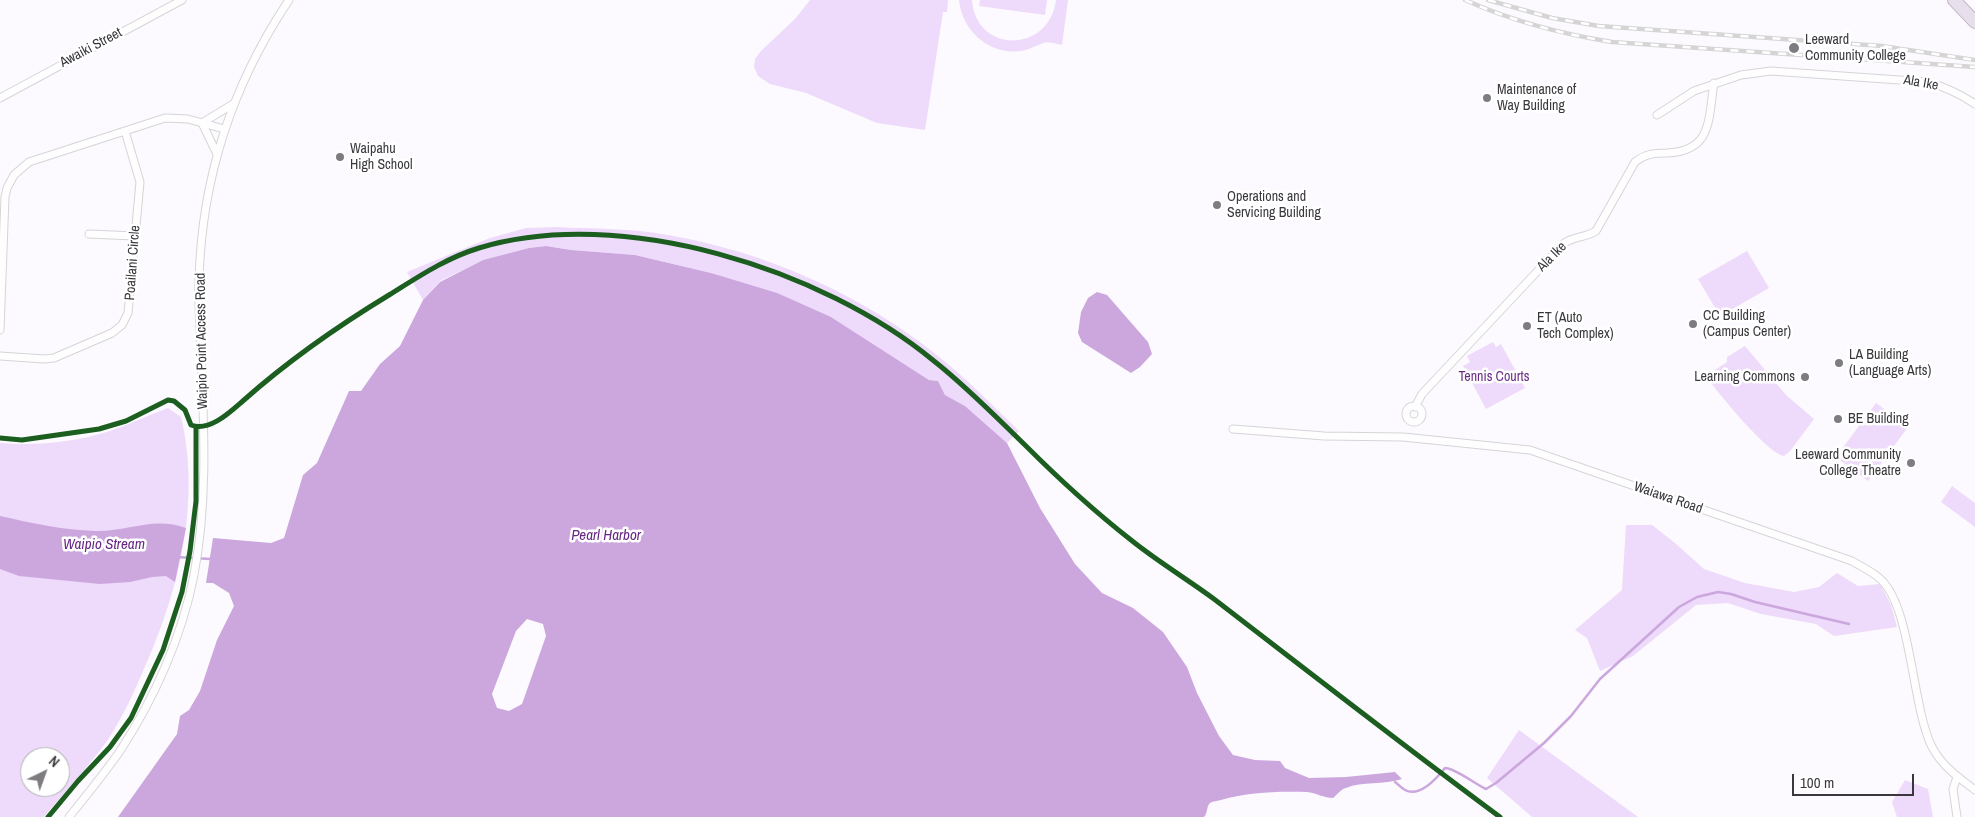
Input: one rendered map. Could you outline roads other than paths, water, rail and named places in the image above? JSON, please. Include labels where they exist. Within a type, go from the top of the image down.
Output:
[{"type":"highway","points":[[1954,0],[1975,22]]},
{"type":"street","name":"Awaiki Street","points":[[0,98],[182,0]]},
{"type":"street","name":"Waipio Point Access Road","points":[[69,817],[101,777],[136,726],[167,660],[193,578],[201,528],[204,483],[199,281],[205,213],[217,154],[233,104],[259,48],[289,0]]},
{"type":"street","name":"Ala Ike","points":[[1657,115],[1694,91],[1714,83],[1741,74],[1771,71],[1928,82],[1944,87],[1975,104]]},
{"type":"street","name":"Ala Ike","points":[[1416,406],[1422,394],[1563,244],[1575,237],[1590,235],[1596,231],[1635,162],[1643,156],[1680,152],[1697,145],[1707,129],[1714,83]]},
{"type":"street","points":[[202,123],[233,104]]},
{"type":"street","points":[[0,330],[5,197],[7,188],[14,175],[29,162],[165,118],[188,119],[224,129]]},
{"type":"street","points":[[202,123],[217,154]]},
{"type":"street","name":"Poailani Circle","points":[[0,356],[54,358],[112,333],[126,319],[130,306],[140,182],[125,131]]},
{"type":"street","points":[[89,234],[135,236]]},
{"type":"street","name":"Waiawa Road","points":[[1232,429],[1324,436],[1403,437],[1530,450],[1852,561],[1879,577],[1891,593],[1900,615],[1925,731],[1933,748],[1947,768],[1975,790]]},
{"type":"street","points":[[1956,817],[1953,789],[1957,777]]},
{"type":"water","name":"Pearl Harbor","points":[[546,246],[635,255],[711,273],[777,293],[831,317],[929,380],[938,381],[945,395],[965,406],[1007,443],[1040,508],[1075,564],[1102,593],[1133,608],[1163,632],[1187,667],[1197,693],[1219,736],[1233,755],[1255,760],[1280,761],[1285,768],[1309,778],[1346,777],[1395,772],[1402,779],[1352,786],[1342,790],[1333,798],[1307,792],[1274,792],[1242,795],[1210,803],[1204,817],[118,817],[177,734],[180,716],[189,710],[200,691],[217,640],[234,606],[229,593],[213,583],[206,583],[213,538],[271,543],[284,538],[303,475],[317,463],[349,391],[361,391],[380,364],[400,346],[423,300],[440,282],[483,260],[529,248]]},
{"type":"water","points":[[1097,292],[1107,295],[1148,342],[1152,354],[1140,367],[1131,373],[1082,342],[1078,333],[1081,312],[1088,298]]},
{"type":"water","points":[[0,516],[47,526],[95,531],[152,524],[174,525],[186,528],[175,582],[166,576],[130,582],[100,584],[19,576],[0,569]]},
{"type":"waterway","name":"Waipio Stream","points":[[177,557],[210,559]]},
{"type":"waterway","points":[[1395,782],[1405,790],[1416,791],[1428,786],[1445,768],[1459,773],[1486,789],[1496,783],[1544,743],[1571,716],[1600,679],[1679,607],[1697,597],[1718,592],[1731,594],[1755,602],[1849,624]]},
{"type":"railway","points":[[1465,0],[1537,26],[1612,42],[1975,67]]},
{"type":"railway","points":[[1488,0],[1552,18],[1599,26],[1882,46],[1975,60]]},
{"type":"place","name":"Leeward Community College","points":[[1794,48]]},
{"type":"place","name":"Maintenance of Way Building","points":[[1487,98]]},
{"type":"place","name":"Waipahu High School","points":[[340,157]]},
{"type":"place","name":"Operations and Servicing Building","points":[[1217,205]]},
{"type":"place","name":"CC Building (Campus Center)","points":[[1693,324]]},
{"type":"place","name":"ET (Auto Tech Complex)","points":[[1527,326]]},
{"type":"place","name":"LA Building (Language Arts)","points":[[1839,363]]},
{"type":"place","name":"Learning Commons","points":[[1805,377]]},
{"type":"place","name":"BE Building","points":[[1838,419]]},
{"type":"place","name":"Leeward Community College Theatre","points":[[1911,463]]},
{"type":"park label","name":"Tennis Courts","points":[[1494,377]]}]
